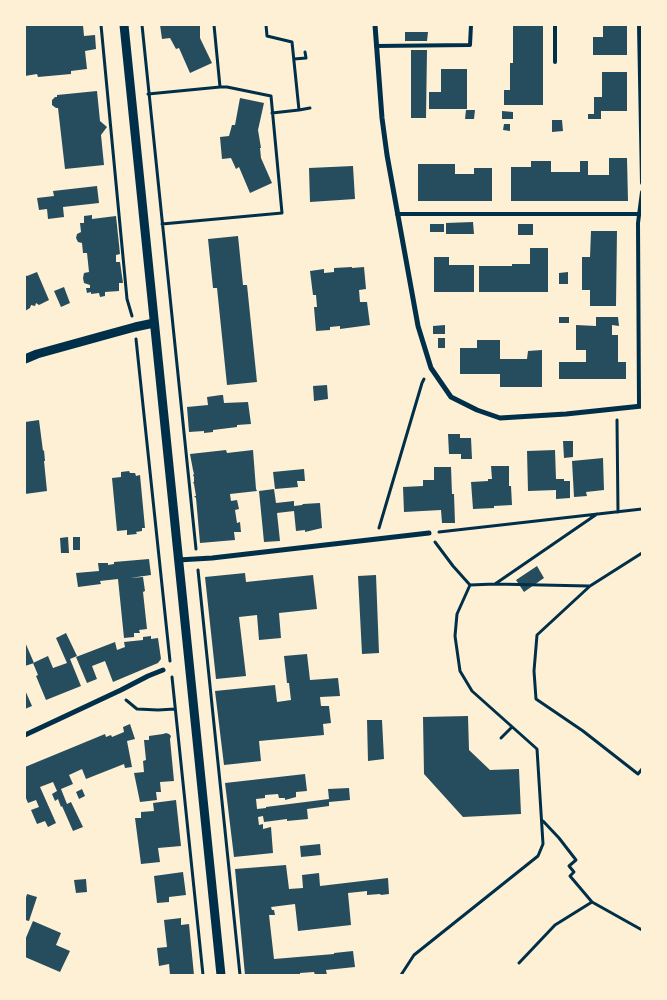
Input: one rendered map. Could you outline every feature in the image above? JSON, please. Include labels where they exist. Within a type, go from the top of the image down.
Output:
[{"type":"street","points":[[124,25],[221,975]]},
{"type":"street","points":[[375,25],[382,118],[387,156],[418,326],[430,368],[452,397],[477,410],[500,418],[566,414],[640,406]]},
{"type":"street","points":[[25,359],[36,354],[154,323]]},
{"type":"street","points":[[178,560],[429,533]]},
{"type":"street","points":[[25,735],[162,670]]},
{"type":"lane","points":[[376,46],[470,45],[471,25]]},
{"type":"lane","points":[[555,25],[555,62]]},
{"type":"lane","points":[[639,25],[642,183]]},
{"type":"lane","points":[[640,406],[638,223],[642,192]]},
{"type":"lane","points":[[397,214],[639,214]]},
{"type":"path","points":[[102,25],[127,299],[135,327],[171,666]]},
{"type":"path","points":[[142,25],[240,975]]},
{"type":"path","points":[[214,25],[220,87]]},
{"type":"path","points":[[266,25],[267,36],[292,42],[299,110]]},
{"type":"path","points":[[294,59],[306,58],[305,52]]},
{"type":"path","points":[[131,96],[220,87],[271,96],[282,213],[162,224]]},
{"type":"path","points":[[272,113],[310,108]]},
{"type":"path","points":[[376,538],[422,383],[430,368]]},
{"type":"path","points":[[617,409],[618,512]]},
{"type":"path","points":[[470,585],[453,566],[429,533],[642,509]]},
{"type":"path","points":[[495,584],[598,513]]},
{"type":"path","points":[[642,554],[590,586],[537,634],[534,671],[536,699],[583,731],[638,774],[642,769]]},
{"type":"path","points":[[470,585],[590,586]]},
{"type":"path","points":[[401,975],[414,955],[538,856],[543,844],[537,749],[472,691],[460,671],[454,636],[458,614],[470,585]]},
{"type":"path","points":[[172,675],[203,975]]},
{"type":"path","points":[[121,690],[126,700],[137,709],[175,709]]},
{"type":"path","points":[[501,738],[512,727]]},
{"type":"path","points":[[542,820],[560,838],[576,860],[569,866],[574,872],[570,876],[592,902],[642,930]]},
{"type":"path","points":[[520,963],[554,925],[592,902]]},
{"type":"building","points":[[25,25],[83,25],[84,36],[95,35],[96,49],[85,51],[87,69],[71,71],[71,74],[38,77],[37,74],[25,76]]},
{"type":"building","points":[[160,25],[200,25],[200,38],[212,63],[190,73],[179,48],[176,49],[170,38],[162,39]]},
{"type":"building","points":[[513,25],[543,25],[543,105],[504,105],[504,90],[510,90],[510,63],[513,63]]},
{"type":"building","points":[[603,25],[627,25],[627,55],[593,55],[593,37],[603,37]]},
{"type":"building","points":[[405,32],[428,32],[427,41],[405,41]]},
{"type":"building","points":[[411,50],[427,50],[426,118],[411,118]]},
{"type":"building","points":[[441,69],[467,69],[467,109],[429,109],[429,92],[441,92]]},
{"type":"building","points":[[602,72],[627,72],[627,111],[601,111],[601,119],[588,119],[588,114],[594,114],[594,97],[602,97]]},
{"type":"building","points":[[97,91],[100,121],[107,127],[101,135],[104,165],[65,169],[58,108],[52,105],[52,100],[57,95]]},
{"type":"building","points":[[240,98],[264,103],[258,130],[261,158],[272,183],[250,193],[239,167],[236,169],[231,158],[222,159],[220,137],[229,136],[232,125],[235,125]]},
{"type":"building","points":[[466,110],[475,110],[474,119],[465,119]]},
{"type":"building","points":[[502,111],[513,112],[513,119],[502,119]]},
{"type":"building","points":[[552,120],[562,120],[563,131],[552,132]]},
{"type":"building","points":[[504,124],[510,124],[510,131],[503,130]]},
{"type":"building","points":[[609,158],[627,158],[628,201],[511,201],[511,167],[531,167],[531,161],[551,161],[551,172],[580,172],[580,161],[588,161],[588,175],[609,175]]},
{"type":"building","points":[[418,164],[455,164],[455,174],[474,174],[474,168],[492,168],[492,201],[418,201]]},
{"type":"building","points":[[353,166],[355,199],[310,202],[309,168]]},
{"type":"building","points":[[97,186],[99,203],[63,207],[64,217],[48,219],[47,209],[39,210],[37,198],[54,196],[53,191]]},
{"type":"building","points":[[92,215],[92,219],[116,216],[120,254],[116,255],[116,262],[120,262],[123,283],[119,283],[119,291],[105,292],[105,296],[100,297],[99,293],[87,293],[86,288],[90,288],[90,285],[84,283],[83,278],[84,273],[89,272],[87,253],[83,253],[82,243],[78,242],[76,238],[77,234],[81,232],[80,223],[84,223],[84,216]]},
{"type":"building","points":[[473,222],[474,234],[446,234],[446,223]]},
{"type":"building","points":[[430,224],[444,224],[444,232],[430,232]]},
{"type":"building","points":[[518,224],[533,224],[533,235],[518,235]]},
{"type":"building","points":[[591,231],[617,231],[616,306],[590,306],[590,290],[582,290],[582,257],[590,257]]},
{"type":"building","points":[[238,236],[243,285],[247,285],[257,382],[227,385],[217,288],[213,288],[208,239]]},
{"type":"building","points":[[530,248],[548,248],[548,292],[479,292],[479,266],[530,264]]},
{"type":"building","points":[[434,257],[449,257],[449,265],[474,265],[474,292],[434,292]]},
{"type":"building","points":[[364,267],[366,289],[359,290],[360,302],[367,302],[370,325],[340,329],[340,326],[330,327],[330,330],[316,331],[314,307],[317,307],[316,295],[313,295],[310,271],[324,269],[324,273],[334,272],[334,268]]},
{"type":"building","points":[[37,272],[49,300],[39,305],[36,303],[35,306],[31,305],[25,311],[25,275]]},
{"type":"building","points":[[568,272],[568,284],[559,284],[559,273]]},
{"type":"building","points":[[64,287],[70,303],[61,307],[54,291]]},
{"type":"building","points":[[559,317],[569,317],[569,323],[559,323]]},
{"type":"building","points":[[596,317],[618,317],[619,326],[612,325],[612,335],[618,335],[618,362],[626,362],[626,379],[559,379],[559,362],[586,362],[586,350],[576,350],[576,325],[596,326]]},
{"type":"building","points":[[445,325],[445,334],[433,334],[433,326]]},
{"type":"building","points":[[438,338],[445,338],[445,348],[438,348]]},
{"type":"building","points":[[477,340],[500,340],[500,359],[527,359],[528,351],[542,350],[542,387],[500,387],[500,374],[460,374],[460,348],[477,348]]},
{"type":"building","points":[[327,385],[328,399],[314,401],[313,386]]},
{"type":"building","points":[[223,395],[224,403],[248,402],[251,424],[213,430],[213,432],[189,432],[187,407],[208,405],[207,397]]},
{"type":"building","points":[[39,420],[44,450],[47,491],[25,494],[25,422]]},
{"type":"building","points":[[448,434],[460,434],[460,438],[471,438],[472,459],[461,459],[461,454],[449,454]]},
{"type":"building","points":[[563,441],[573,441],[573,457],[564,458]]},
{"type":"building","points":[[226,450],[227,453],[253,450],[257,491],[230,494],[231,501],[237,500],[239,509],[235,510],[237,523],[240,522],[241,532],[234,532],[235,540],[200,543],[196,498],[194,496],[196,496],[193,482],[194,474],[190,454]]},
{"type":"building","points":[[555,450],[556,479],[570,481],[570,498],[556,499],[556,490],[528,491],[527,451]]},
{"type":"building","points":[[603,458],[604,490],[586,492],[587,496],[574,497],[572,461]]},
{"type":"building","points":[[491,466],[509,466],[509,486],[511,486],[512,505],[473,509],[471,482],[492,479]]},
{"type":"building","points":[[434,467],[451,467],[455,523],[442,523],[441,510],[404,512],[403,487],[423,486],[423,480],[434,480]]},
{"type":"building","points":[[304,469],[305,481],[297,481],[298,487],[275,489],[273,472]]},
{"type":"building","points":[[129,471],[130,473],[135,473],[136,476],[140,475],[145,528],[142,528],[142,531],[136,532],[137,534],[127,535],[127,530],[117,531],[112,478],[121,477],[121,472]]},
{"type":"building","points":[[274,489],[276,503],[294,501],[294,506],[320,503],[322,528],[305,532],[305,530],[296,531],[294,511],[277,513],[280,541],[264,542],[259,491]]},
{"type":"building","points":[[68,537],[69,553],[61,553],[60,538]]},
{"type":"building","points":[[73,537],[80,537],[80,550],[73,550]]},
{"type":"building","points":[[149,559],[151,575],[130,578],[143,577],[147,629],[139,630],[140,633],[134,633],[134,637],[124,638],[118,579],[100,581],[101,584],[78,587],[76,573],[99,571],[98,563],[108,563],[108,565],[114,564],[114,562]]},
{"type":"building","points":[[537,566],[544,578],[524,592],[516,580]]},
{"type":"building","points":[[245,573],[246,582],[313,575],[317,609],[279,613],[281,638],[259,640],[257,615],[239,617],[246,676],[216,679],[205,577]]},
{"type":"building","points":[[376,575],[379,653],[362,654],[358,576]]},
{"type":"building","points":[[66,633],[77,656],[70,659],[81,686],[46,700],[33,663],[48,656],[53,668],[67,663],[56,638]]},
{"type":"building","points":[[151,636],[151,639],[158,638],[161,659],[158,663],[113,682],[105,661],[92,666],[97,679],[87,683],[76,657],[115,642],[117,650],[125,647],[124,642],[143,640],[143,637]]},
{"type":"building","points":[[25,642],[34,663],[25,666]]},
{"type":"building","points":[[307,654],[310,680],[338,678],[340,696],[320,697],[321,706],[329,706],[331,723],[323,724],[324,735],[259,741],[261,761],[224,765],[215,691],[275,685],[277,702],[291,700],[284,656]]},
{"type":"building","points":[[25,690],[32,706],[25,709]]},
{"type":"building","points":[[468,716],[469,750],[490,770],[519,769],[521,814],[463,817],[424,774],[423,717]]},
{"type":"building","points":[[367,720],[382,720],[384,759],[368,761]]},
{"type":"building","points":[[130,724],[135,739],[127,741],[132,767],[125,768],[124,764],[86,779],[82,769],[69,775],[73,784],[61,789],[67,804],[71,802],[83,827],[73,831],[62,806],[58,799],[55,801],[52,794],[57,791],[53,782],[40,787],[56,823],[48,827],[45,821],[37,824],[31,810],[39,807],[36,800],[28,803],[25,796],[25,767],[105,734],[106,737],[111,735],[112,737],[124,732],[123,727]]},
{"type":"building","points":[[166,733],[171,736],[174,781],[160,782],[161,792],[156,792],[157,800],[140,802],[134,773],[144,772],[143,761],[146,760],[144,740],[149,740],[149,736]]},
{"type":"building","points":[[305,774],[307,791],[296,792],[296,797],[285,800],[285,798],[279,798],[278,794],[265,795],[265,798],[256,799],[257,809],[329,799],[328,789],[349,788],[350,800],[329,802],[329,806],[307,809],[308,819],[264,822],[263,816],[258,817],[259,825],[263,824],[263,829],[271,827],[273,853],[234,857],[225,783]]},
{"type":"building","points":[[82,789],[85,796],[79,799],[76,792]]},
{"type":"building","points":[[176,800],[181,846],[158,848],[160,862],[141,864],[135,818],[141,818],[141,812],[154,811],[153,803]]},
{"type":"building","points":[[320,844],[321,855],[301,857],[300,846]]},
{"type":"building","points":[[286,865],[289,889],[303,888],[302,875],[319,873],[320,886],[388,878],[389,894],[367,895],[367,891],[348,893],[351,925],[298,931],[295,904],[271,907],[275,915],[269,915],[274,959],[353,951],[355,967],[326,970],[327,975],[315,975],[314,972],[300,973],[300,975],[245,975],[235,869]]},
{"type":"building","points":[[183,872],[186,895],[169,897],[169,902],[157,903],[154,876]]},
{"type":"building","points":[[86,879],[87,892],[76,893],[74,880]]},
{"type":"building","points":[[27,894],[37,897],[29,921],[25,920]]},
{"type":"building","points":[[181,918],[181,925],[189,924],[194,975],[170,975],[169,964],[159,966],[157,948],[167,947],[164,920]]},
{"type":"building","points":[[33,921],[61,933],[56,945],[70,951],[60,972],[25,957],[25,940]]}]
